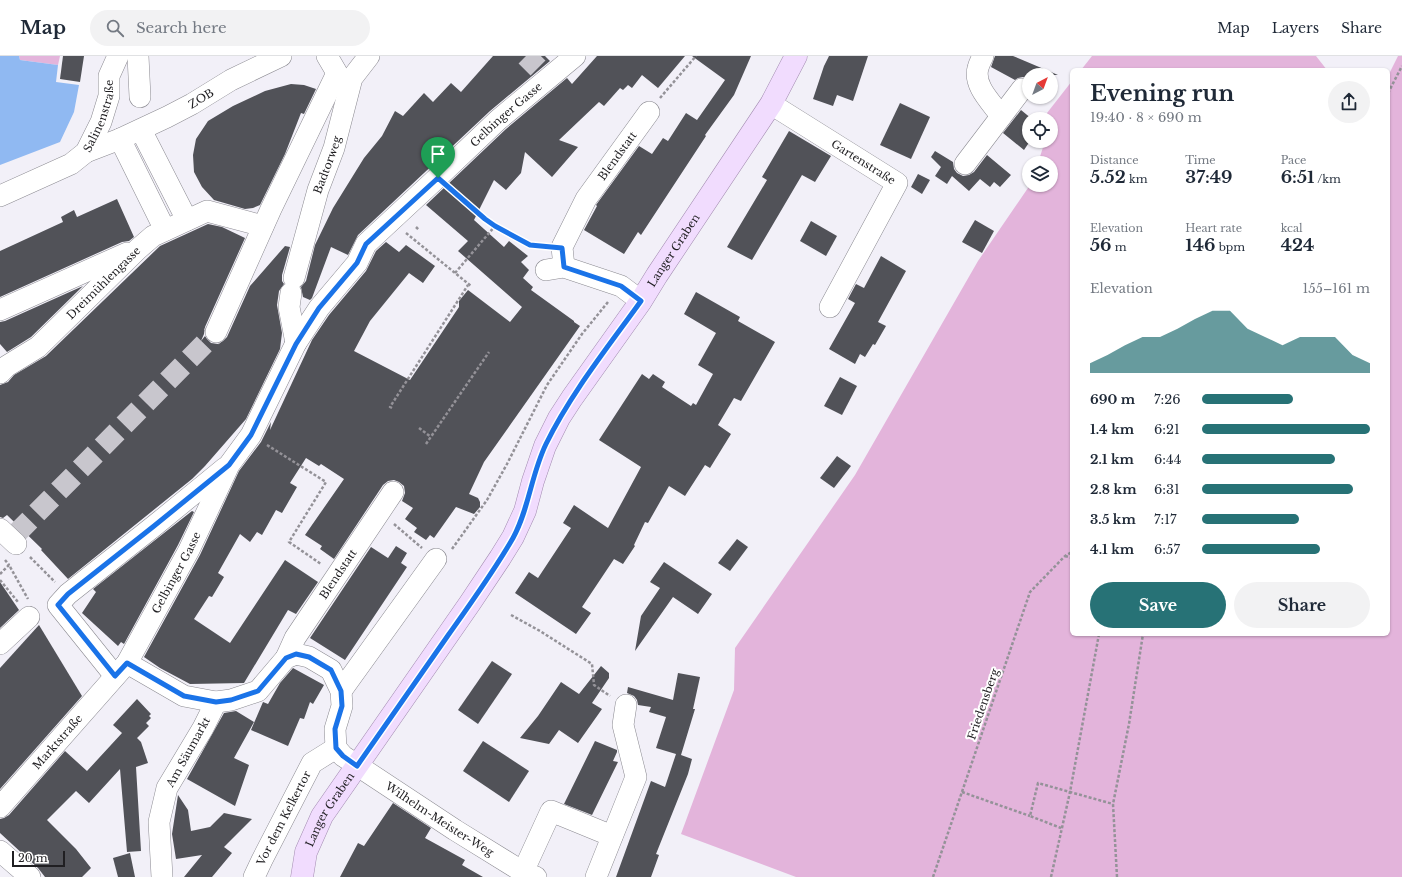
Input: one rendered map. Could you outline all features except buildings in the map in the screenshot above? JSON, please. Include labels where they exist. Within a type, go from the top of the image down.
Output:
[{"type":"main road","name":"Langer Graben","points":[[302,877],[306,852],[322,816],[470,603],[510,542],[525,511],[545,446],[559,418],[641,301],[771,104],[796,56]]},
{"type":"street","name":"Salinenstraße","points":[[0,196],[71,164],[86,152],[101,122],[109,96],[109,76],[118,56]]},
{"type":"street","points":[[138,56],[144,97],[147,56]]},
{"type":"street","name":"ZOB","points":[[86,152],[141,130],[192,104],[231,80],[281,56]]},
{"type":"street","name":"Badtorweg","points":[[296,344],[289,307],[292,285],[318,190],[334,148],[339,69],[369,56]]},
{"type":"street","name":"Gelbinger Gasse","points":[[121,670],[189,550],[229,465],[251,435],[296,344],[319,308],[357,263],[366,244],[438,178],[498,120],[543,73],[575,56]]},
{"type":"street","points":[[981,62],[978,82],[1001,116]]},
{"type":"street","points":[[216,332],[270,209],[339,69]]},
{"type":"street","points":[[965,164],[1022,89]]},
{"type":"street","name":"Gartenstraße","points":[[771,104],[897,183],[830,307]]},
{"type":"street","name":"Blendstatt","points":[[557,261],[586,200],[648,112]]},
{"type":"street","points":[[141,130],[187,220]]},
{"type":"street","points":[[120,139],[165,230]]},
{"type":"street","points":[[138,248],[153,236],[207,211],[263,226]]},
{"type":"street","name":"Dreimühlengasse","points":[[0,310],[138,248]]},
{"type":"street","name":"Dreimühlengasse","points":[[2,366],[38,347],[138,248]]},
{"type":"street","points":[[557,261],[621,286],[641,301]]},
{"type":"street","name":"Gelbinger Gasse","points":[[63,600],[229,465]]},
{"type":"street","name":"Blendstatt","points":[[216,702],[231,700],[258,691],[286,658],[295,638],[393,492]]},
{"type":"street","points":[[0,529],[16,544]]},
{"type":"street","points":[[341,691],[436,559]]},
{"type":"street","name":"Am Säumarkt","points":[[63,600],[78,630],[121,670],[184,696],[216,702],[203,728],[167,788],[159,822],[162,877]]},
{"type":"street","points":[[0,644],[29,609]]},
{"type":"street","points":[[286,658],[296,654],[309,657],[331,670],[341,691],[342,706],[335,729],[336,748],[343,756],[357,766]]},
{"type":"street","name":"Marktstraße","points":[[0,807],[121,670]]},
{"type":"street","points":[[596,877],[636,778],[623,725],[626,705]]},
{"type":"street","name":"Vor dem Kelkertor","points":[[254,877],[312,763],[336,748]]},
{"type":"street","name":"Wilhelm-Meister-Weg","points":[[357,766],[455,830],[529,874],[551,811],[612,836]]},
{"type":"street","points":[[0,850],[30,877]]},
{"type":"path","points":[[648,112],[696,56]]},
{"type":"path","points":[[1390,89],[1402,66]]},
{"type":"path","points":[[438,178],[495,226],[557,261]]},
{"type":"path","points":[[392,408],[390,408],[470,285],[405,232],[409,228],[396,216]]},
{"type":"path","points":[[456,273],[495,226]]},
{"type":"path","points":[[379,512],[441,564],[487,500],[548,385],[582,334],[621,286]]},
{"type":"path","points":[[426,444],[489,352]]},
{"type":"path","points":[[419,428],[431,437]]},
{"type":"path","points":[[251,435],[326,482],[289,542],[336,575]]},
{"type":"path","points":[[16,544],[63,600]]},
{"type":"path","name":"Friedensberg","points":[[933,877],[1030,592],[1065,556],[1070,553]]},
{"type":"path","points":[[1065,556],[1070,557]]},
{"type":"path","points":[[0,574],[8,565],[29,609]]},
{"type":"path","points":[[0,580],[29,609]]},
{"type":"path","points":[[511,615],[540,631],[592,664],[594,685],[626,705]]},
{"type":"path","points":[[1051,877],[1070,792],[1099,636]]},
{"type":"path","points":[[1117,877],[1113,804],[1129,724],[1144,636]]},
{"type":"path","points":[[1030,816],[1038,783],[1113,804]]},
{"type":"path","points":[[962,792],[1061,828]]},
{"type":"shaded area","points":[[19,56],[60,56],[58,65],[20,60]]},
{"type":"shaded area","points":[[1092,56],[1316,56],[1325,68],[1083,68]]},
{"type":"shaded area","points":[[1398,56],[1402,56],[1402,877],[796,877],[681,834],[734,690],[735,648],[855,475],[978,261],[1025,192],[1058,192],[1058,156],[1040,156],[1043,148],[1058,148],[1058,112],[1048,112],[1054,104],[1058,104],[1058,99],[1070,84],[1070,636],[1390,636],[1390,72]]},
{"type":"water","points":[[0,56],[19,56],[20,60],[58,65],[56,82],[79,85],[74,112],[60,142],[0,165]]},
{"type":"tunnel","points":[[526,56],[538,68]]},
{"type":"tunnel","points":[[15,535],[216,332]]},
{"type":"route","points":[[438,178],[495,226],[530,245],[562,248],[564,267],[621,286],[641,301],[559,418],[545,446],[525,511],[513,537],[500,558],[357,766],[343,756],[336,748],[335,729],[342,706],[341,691],[331,670],[309,657],[296,654],[286,658],[258,691],[231,700],[216,702],[184,696],[127,663],[115,676],[58,605],[68,594],[229,465],[251,435],[296,344],[319,308],[357,263],[366,244],[438,178]]}]
